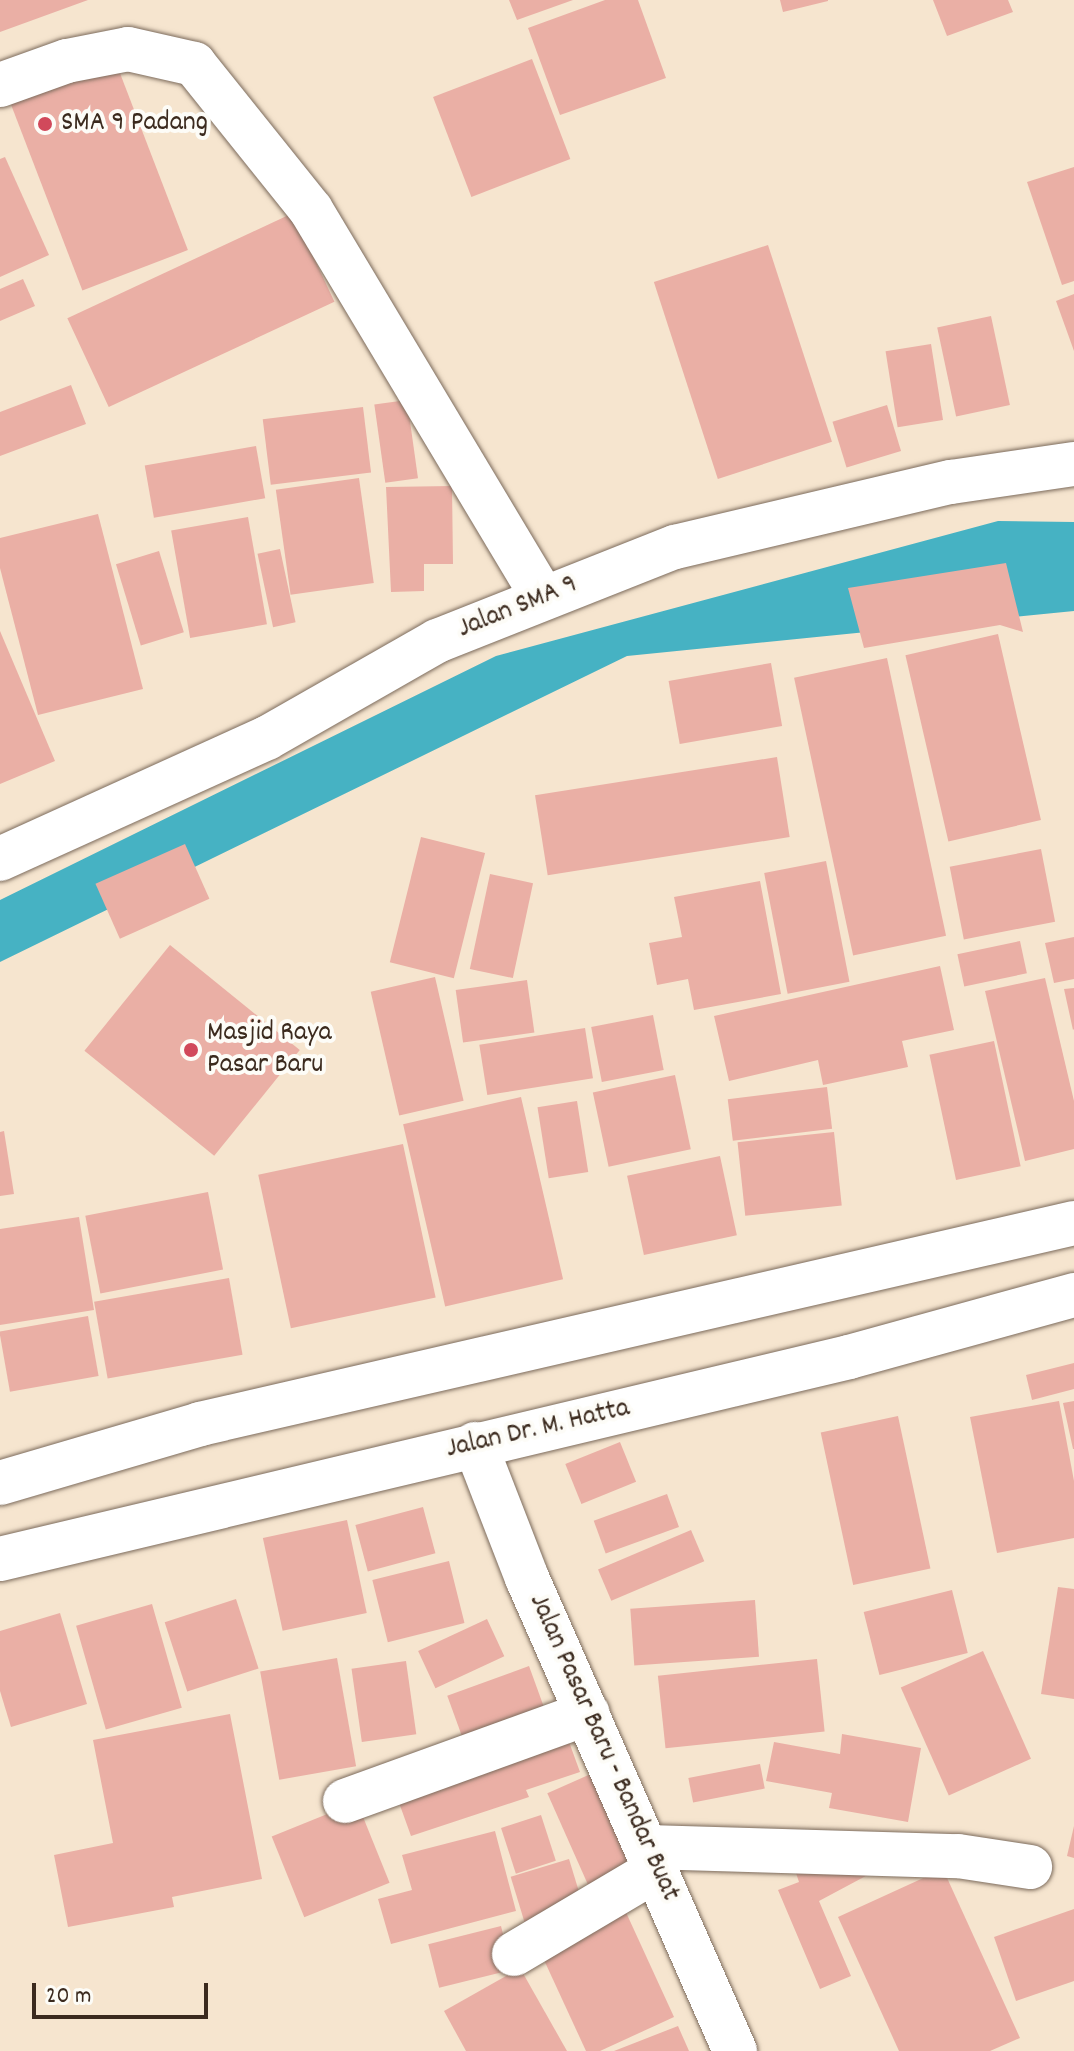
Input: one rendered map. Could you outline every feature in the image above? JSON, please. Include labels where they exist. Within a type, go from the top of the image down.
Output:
[{"type":"street","points":[[0,85],[67,61],[128,49],[194,64],[311,210],[542,596]]},
{"type":"street","name":"Jalan SMA 9","points":[[0,859],[267,738],[437,641],[542,596],[675,547],[951,482],[1074,464]]},
{"type":"street","points":[[0,1483],[200,1424],[1074,1223]]},
{"type":"street","name":"Jalan Dr. M. Hatta","points":[[0,1559],[849,1357],[1074,1295]]},
{"type":"street","name":"Jalan Pasar Baru - Bandar Buat","points":[[475,1444],[735,2051]]},
{"type":"street","points":[[345,1801],[588,1713]]},
{"type":"street","points":[[514,1954],[653,1858],[958,1856],[1030,1867]]},
{"type":"water","points":[[998,521],[1074,522],[1074,611],[627,656],[0,962],[0,900],[496,656]]},
{"type":"building","points":[[0,0],[88,0],[0,32]]},
{"type":"building","points":[[509,0],[573,0],[517,20]]},
{"type":"building","points":[[605,0],[638,0],[666,78],[560,115],[528,28]]},
{"type":"building","points":[[780,0],[828,0],[828,1],[783,12]]},
{"type":"building","points":[[933,0],[1008,0],[1013,12],[947,36]]},
{"type":"building","points":[[113,55],[188,250],[82,291],[8,95]]},
{"type":"building","points":[[532,59],[570,159],[471,197],[433,97]]},
{"type":"building","points":[[5,157],[49,255],[0,277],[0,159]]},
{"type":"building","points":[[1074,167],[1074,281],[1062,285],[1027,182]]},
{"type":"building","points":[[293,213],[334,302],[109,407],[67,318]]},
{"type":"building","points":[[768,245],[832,442],[718,479],[654,282]]},
{"type":"building","points":[[23,279],[35,306],[0,321],[0,289]]},
{"type":"building","points":[[1074,294],[1074,351],[1056,301]]},
{"type":"building","points":[[991,316],[1010,405],[956,416],[937,327]]},
{"type":"building","points":[[931,344],[943,420],[898,427],[886,351]]},
{"type":"building","points":[[71,385],[86,424],[0,456],[0,412]]},
{"type":"building","points":[[407,400],[418,478],[385,483],[374,405]]},
{"type":"building","points":[[887,405],[901,451],[847,468],[832,422]]},
{"type":"building","points":[[363,407],[371,473],[271,485],[263,419]]},
{"type":"building","points":[[256,446],[265,498],[154,518],[145,466]]},
{"type":"building","points":[[359,478],[374,583],[291,595],[276,490]]},
{"type":"building","points":[[452,486],[453,564],[424,564],[424,591],[391,592],[386,487]]},
{"type":"building","points":[[98,514],[143,689],[38,715],[0,568],[0,538]]},
{"type":"building","points":[[248,517],[267,624],[190,638],[171,531]]},
{"type":"building","points":[[280,549],[296,622],[273,627],[258,554]]},
{"type":"building","points":[[159,551],[184,632],[141,645],[116,564]]},
{"type":"building","points":[[1006,563],[1023,632],[1000,625],[864,648],[848,588]]},
{"type":"building","points":[[0,631],[55,761],[0,784]]},
{"type":"building","points":[[998,634],[1041,820],[948,841],[905,655]]},
{"type":"building","points":[[887,658],[946,936],[853,956],[794,678]]},
{"type":"building","points":[[771,663],[782,726],[680,744],[669,681]]},
{"type":"building","points":[[777,757],[790,837],[548,875],[535,795]]},
{"type":"building","points":[[421,837],[485,853],[454,978],[390,962]]},
{"type":"building","points":[[185,844],[209,899],[120,939],[95,884]]},
{"type":"building","points":[[1041,849],[1055,922],[964,939],[950,867]]},
{"type":"building","points":[[826,861],[849,982],[788,994],[764,873]]},
{"type":"building","points":[[490,874],[533,883],[513,978],[470,969]]},
{"type":"building","points":[[760,881],[781,994],[694,1010],[688,979],[657,985],[649,943],[682,937],[674,897]]},
{"type":"building","points":[[1074,937],[1074,979],[1054,983],[1045,943]]},
{"type":"building","points":[[1020,941],[1027,973],[964,987],[957,954]]},
{"type":"building","name":"Masjid Raya Pasar Baru","points":[[170,945],[300,1050],[214,1156],[84,1051]]},
{"type":"building","points":[[940,966],[954,1030],[902,1041],[908,1067],[823,1085],[818,1060],[729,1081],[714,1016]]},
{"type":"building","points":[[435,977],[464,1101],[399,1116],[371,992]]},
{"type":"building","points":[[1045,978],[1074,1101],[1074,1149],[1025,1161],[985,991]]},
{"type":"building","points":[[527,980],[534,1032],[463,1043],[456,990]]},
{"type":"building","points":[[1074,988],[1074,1029],[1073,1030],[1064,989]]},
{"type":"building","points":[[653,1015],[664,1070],[602,1082],[591,1027]]},
{"type":"building","points":[[585,1028],[593,1078],[487,1095],[479,1045]]},
{"type":"building","points":[[994,1041],[1021,1166],[956,1180],[929,1055]]},
{"type":"building","points":[[675,1075],[691,1149],[609,1167],[593,1092]]},
{"type":"building","points":[[827,1087],[832,1129],[733,1141],[728,1099]]},
{"type":"building","points":[[521,1097],[563,1279],[445,1306],[403,1124]]},
{"type":"building","points":[[577,1101],[588,1172],[549,1178],[537,1107]]},
{"type":"building","points":[[4,1131],[14,1194],[0,1196],[0,1132]]},
{"type":"building","points":[[834,1132],[842,1206],[745,1216],[738,1142]]},
{"type":"building","points":[[403,1144],[436,1298],[291,1328],[258,1175]]},
{"type":"building","points":[[720,1156],[737,1235],[644,1255],[627,1176]]},
{"type":"building","points":[[208,1192],[223,1270],[100,1293],[85,1216]]},
{"type":"building","points":[[79,1217],[94,1310],[0,1325],[0,1229]]},
{"type":"building","points":[[229,1278],[243,1355],[108,1379],[94,1302]]},
{"type":"building","points":[[88,1316],[99,1376],[10,1392],[0,1332]]},
{"type":"building","points":[[1074,1363],[1074,1389],[1032,1400],[1026,1375]]},
{"type":"building","points":[[1059,1401],[1074,1481],[1074,1538],[997,1553],[970,1417]]},
{"type":"building","points":[[1074,1401],[1074,1449],[1073,1449],[1063,1403]]},
{"type":"building","points":[[898,1416],[930,1569],[853,1585],[821,1432]]},
{"type":"building","points":[[620,1442],[636,1482],[581,1504],[565,1464]]},
{"type":"building","points":[[667,1494],[679,1527],[606,1554],[594,1521]]},
{"type":"building","points":[[423,1507],[435,1553],[368,1571],[355,1525]]},
{"type":"building","points":[[347,1520],[367,1613],[283,1631],[263,1538]]},
{"type":"building","points":[[691,1530],[704,1561],[611,1601],[598,1569]]},
{"type":"building","points":[[449,1561],[464,1623],[388,1642],[372,1580]]},
{"type":"building","points":[[1058,1587],[1074,1589],[1074,1699],[1041,1694]]},
{"type":"building","points":[[952,1590],[968,1653],[879,1675],[864,1612]]},
{"type":"building","points":[[236,1599],[259,1668],[187,1692],[165,1622]]},
{"type":"building","points":[[755,1600],[759,1657],[634,1666],[630,1609]]},
{"type":"building","points":[[152,1604],[182,1708],[106,1730],[76,1626]]},
{"type":"building","points":[[60,1613],[87,1704],[11,1727],[0,1691],[0,1631]]},
{"type":"building","points":[[487,1619],[504,1656],[435,1688],[418,1651]]},
{"type":"building","points":[[983,1651],[1031,1759],[949,1795],[901,1688]]},
{"type":"building","points":[[337,1658],[356,1766],[279,1780],[260,1672]]},
{"type":"building","points":[[817,1659],[825,1732],[666,1748],[658,1676]]},
{"type":"building","points":[[406,1661],[416,1734],[362,1742],[352,1669]]},
{"type":"building","points":[[529,1666],[546,1714],[465,1744],[447,1696]]},
{"type":"building","points":[[230,1714],[262,1879],[172,1897],[174,1907],[68,1927],[54,1855],[113,1843],[93,1740]]},
{"type":"building","points":[[565,1731],[580,1772],[526,1790],[529,1797],[411,1836],[393,1786]]},
{"type":"building","points":[[842,1734],[921,1748],[908,1822],[829,1808],[832,1793],[766,1781],[774,1742],[840,1754]]},
{"type":"building","points":[[760,1764],[765,1789],[693,1802],[688,1778]]},
{"type":"building","points":[[593,1773],[636,1869],[590,1889],[547,1793]]},
{"type":"building","points":[[357,1802],[390,1883],[304,1917],[272,1836]]},
{"type":"building","points":[[541,1815],[556,1861],[516,1874],[501,1828]]},
{"type":"building","points":[[1074,1826],[1074,1858],[1067,1856]]},
{"type":"building","points":[[495,1831],[516,1911],[391,1944],[378,1899],[412,1890],[402,1855]]},
{"type":"building","points":[[569,1859],[583,1904],[524,1922],[511,1877]]},
{"type":"building","points":[[793,1864],[877,1870],[819,1901],[851,1976],[820,1989],[778,1890],[799,1882]]},
{"type":"building","points":[[943,1869],[1020,2038],[990,2051],[899,2051],[838,1917]]},
{"type":"building","points":[[624,1908],[674,2017],[600,2051],[586,2051],[538,1947]]},
{"type":"building","points":[[1074,1909],[1074,1981],[1016,2001],[994,1937]]},
{"type":"building","points":[[501,1926],[512,1970],[439,1988],[428,1944]]},
{"type":"building","points":[[520,1968],[567,2051],[466,2051],[444,2011]]},
{"type":"building","points":[[678,2026],[689,2051],[614,2051]]},
{"type":"place","name":"SMA 9 Padang","points":[[45,124]]},
{"type":"place","name":"Masjid Raya Pasar Baru","points":[[191,1050]]}]
